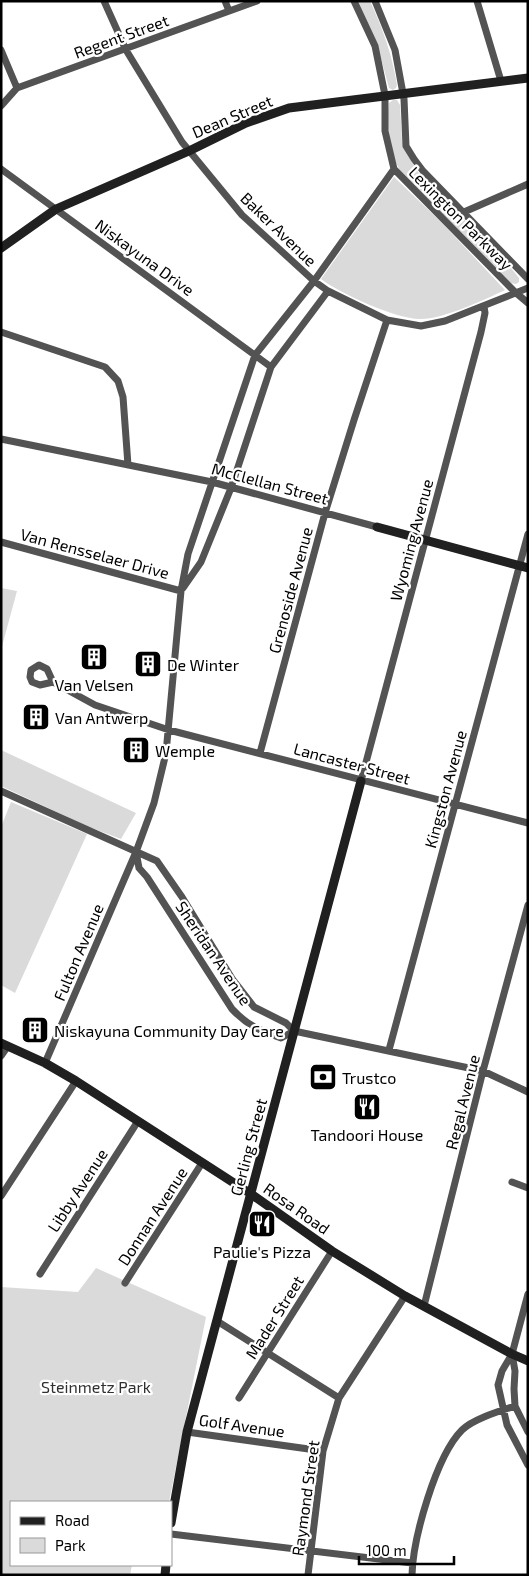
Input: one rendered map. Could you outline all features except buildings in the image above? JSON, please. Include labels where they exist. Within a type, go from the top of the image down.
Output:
[{"type":"street","name":"Baker Avenue","points":[[104,1],[126,50],[182,142],[242,215],[328,292],[387,320],[421,326],[445,320],[528,288]]},
{"type":"street","points":[[225,1],[229,11]]},
{"type":"street","name":"Regent Street","points":[[1,106],[17,88],[257,1]]},
{"type":"street","name":"Lexington Parkway","points":[[354,1],[375,46],[385,95],[385,131],[394,169],[528,303]]},
{"type":"street","name":"Lexington Parkway","points":[[375,1],[395,50],[403,93],[406,146],[423,171],[528,279]]},
{"type":"street","points":[[477,1],[502,81]]},
{"type":"street","points":[[1,50],[17,88]]},
{"type":"street","name":"Dean Street","points":[[1,248],[56,209],[246,123],[289,108],[528,78]]},
{"type":"street","name":"Niskayuna Drive","points":[[1,169],[271,367]]},
{"type":"street","name":"Fulton Avenue","points":[[45,1063],[136,852],[154,803],[166,753],[182,591],[188,554],[255,355],[314,281],[394,169]]},
{"type":"street","points":[[464,212],[528,184]]},
{"type":"street","points":[[182,591],[201,562],[231,488],[271,367],[328,292]]},
{"type":"street","name":"Wyoming Avenue","points":[[361,781],[481,332],[484,306]]},
{"type":"street","name":"Grenoside Avenue","points":[[260,753],[325,513],[387,320]]},
{"type":"street","points":[[1,332],[105,367],[118,381],[123,397],[128,465]]},
{"type":"street","name":"McClellan Street","points":[[1,439],[212,482],[524,567]]},
{"type":"street","name":"Kingston Avenue","points":[[389,1050],[456,804],[524,567],[528,534]]},
{"type":"street","name":"Van Rensselaer Drive","points":[[1,542],[182,591]]},
{"type":"street","name":"Lancaster Street","points":[[53,682],[95,705],[168,730],[528,823]]},
{"type":"street","name":"Gerling Street","points":[[172,1518],[188,1432],[361,781]]},
{"type":"street","name":"Sheridan Avenue","points":[[1,791],[156,862],[182,897],[233,980],[254,1007],[286,1023],[294,1031],[483,1071],[528,1092]]},
{"type":"street","name":"Sheridan Avenue","points":[[136,852],[139,868],[148,878],[232,1009],[245,1022],[281,1038],[294,1031]]},
{"type":"street","name":"Regal Avenue","points":[[424,1306],[483,1071],[528,905]]},
{"type":"street","points":[[1,1056],[4,1044]]},
{"type":"street","name":"Rosa Road","points":[[4,1044],[45,1063],[76,1081],[251,1194],[332,1251],[405,1296],[528,1361]]},
{"type":"street","points":[[1,1196],[76,1081]]},
{"type":"street","name":"Libby Avenue","points":[[40,1274],[138,1121]]},
{"type":"street","name":"Donnan Avenue","points":[[124,1283],[202,1163]]},
{"type":"street","points":[[512,1182],[528,1188]]},
{"type":"street","name":"Mader Street","points":[[239,1398],[332,1251]]},
{"type":"street","points":[[528,1294],[512,1354],[502,1371],[498,1385],[507,1425],[528,1465]]},
{"type":"street","name":"Raymond Street","points":[[308,1575],[323,1450],[339,1398],[405,1296]]},
{"type":"street","points":[[217,1321],[339,1398]]},
{"type":"street","points":[[512,1354],[515,1371],[515,1406],[528,1432]]},
{"type":"street","points":[[412,1575],[412,1563],[424,1510],[450,1445],[464,1429],[515,1406]]},
{"type":"street","name":"Golf Avenue","points":[[188,1432],[323,1450]]},
{"type":"street","points":[[172,1534],[412,1563]]},
{"type":"green space","points":[[358,1],[370,1],[379,22],[395,74],[397,85],[393,90],[389,88],[379,51]]},
{"type":"green space","points":[[397,100],[400,105],[402,140],[406,152],[418,172],[507,263],[519,278],[519,282],[516,284],[511,283],[400,170],[390,147],[388,129],[389,103]]},
{"type":"green space","points":[[394,177],[441,222],[505,290],[452,312],[421,319],[398,315],[369,305],[321,279]]},
{"type":"green space","points":[[1,588],[17,591],[1,650]]},
{"type":"green space","points":[[1,750],[136,813],[121,839],[89,827],[1,786]]},
{"type":"green space","points":[[11,802],[87,834],[15,993],[1,985],[1,827]]},
{"type":"green space","name":"Steinmetz Park","points":[[96,1268],[206,1317],[169,1501],[10,1501],[10,1566],[132,1566],[130,1575],[1,1575],[1,1287],[78,1292]]},
{"type":"place","name":"Van Velsen","points":[[94,657]]},
{"type":"place","name":"De Winter","points":[[148,664]]},
{"type":"place","name":"Van Antwerp","points":[[36,717]]},
{"type":"place","name":"Wemple","points":[[136,750]]},
{"type":"place","name":"Niskayuna Community Day Care","points":[[35,1030]]},
{"type":"place","name":"Trustco","points":[[323,1077]]},
{"type":"place","name":"Tandoori House","points":[[367,1107]]},
{"type":"place","name":"Paulie's Pizza","points":[[262,1224]]}]
